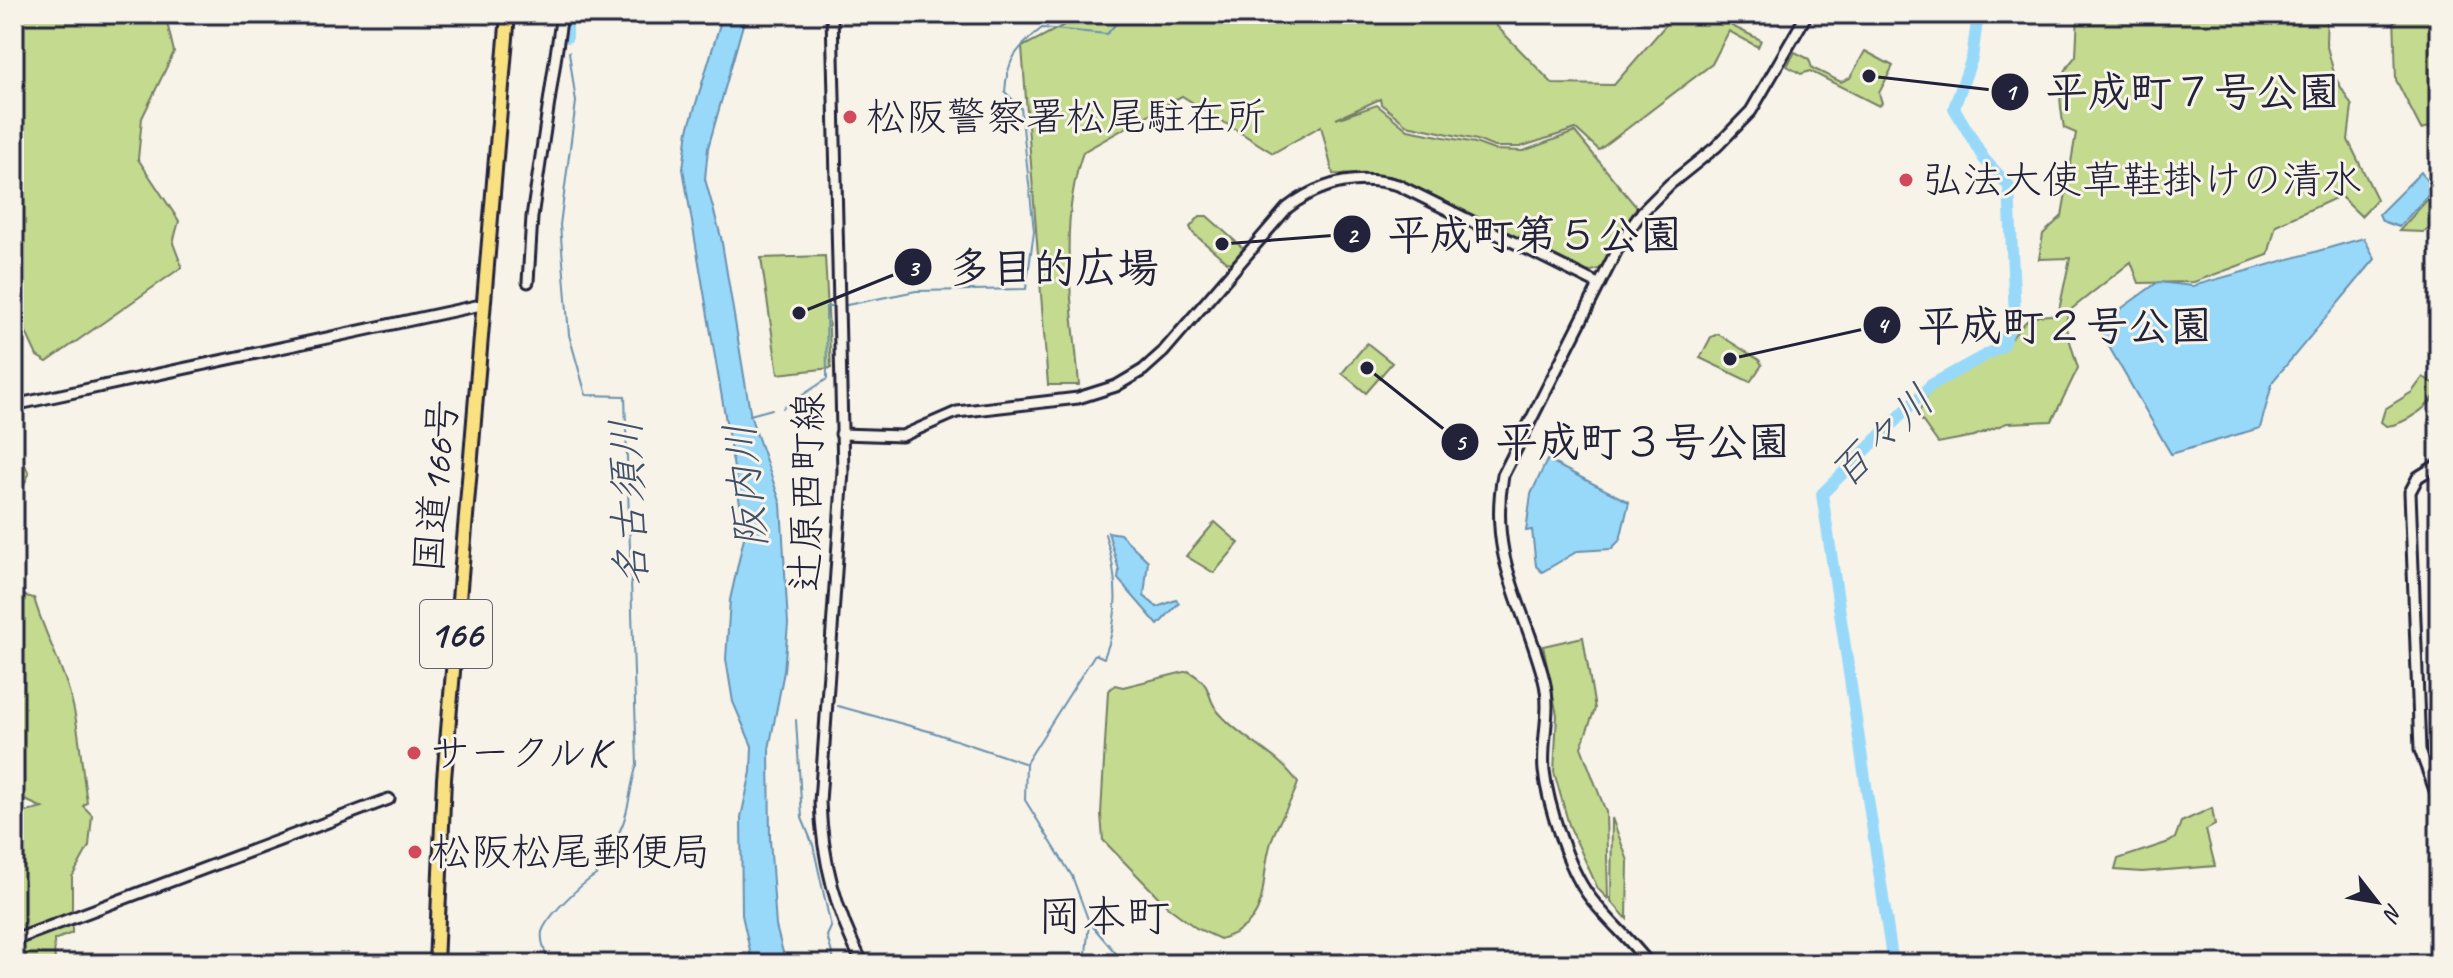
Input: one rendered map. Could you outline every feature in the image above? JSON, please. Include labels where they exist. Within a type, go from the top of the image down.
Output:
[{"type":"highway","name":"国道166号","points":[[436,964],[441,781],[508,14]]},
{"type":"street","points":[[528,282],[532,217],[562,14]]},
{"type":"street","name":"辻原西町線","points":[[832,14],[841,434],[838,562],[820,802],[821,832],[835,897],[863,964]]},
{"type":"street","points":[[1649,964],[1585,891],[1555,818],[1544,767],[1547,693],[1506,569],[1498,533],[1503,475],[1598,284],[1642,212],[1751,111],[1807,14]]},
{"type":"street","points":[[841,434],[902,436],[957,412],[1078,398],[1122,383],[1163,352],[1287,208],[1305,195],[1332,184],[1366,180],[1398,185],[1598,284]]},
{"type":"street","points":[[14,405],[481,305]]},
{"type":"street","points":[[2439,464],[2418,477],[2410,492],[2420,750],[2439,801]]},
{"type":"street","points":[[14,940],[389,799]]},
{"type":"green space","points":[[14,14],[165,14],[174,52],[142,118],[138,159],[179,221],[173,243],[182,267],[47,362],[37,356],[14,306]]},
{"type":"green space","points":[[1085,14],[1485,14],[1553,84],[1614,85],[1664,27],[1668,14],[1738,14],[1732,26],[1761,40],[1758,47],[1729,31],[1712,64],[1599,150],[1576,129],[1520,147],[1494,147],[1477,140],[1407,125],[1381,104],[1380,99],[1336,119],[1377,105],[1408,130],[1475,143],[1494,150],[1523,151],[1575,132],[1638,209],[1602,268],[1585,273],[1390,176],[1333,174],[1321,126],[1273,153],[1182,96],[1083,152],[1075,180],[1069,238],[1079,385],[1048,385],[1022,47]]},
{"type":"green space","points":[[2078,14],[2327,14],[2326,43],[2335,77],[2352,106],[2348,140],[2377,199],[2361,216],[2340,196],[2276,225],[2268,255],[2194,282],[2139,283],[2131,262],[2069,311],[2065,325],[2078,368],[2052,421],[2007,423],[1974,436],[1938,443],[1918,415],[1935,384],[1957,367],[2001,349],[2030,319],[2058,315],[2070,258],[2039,259],[2043,234],[2062,216],[2076,133],[2064,128],[2060,89],[2065,72],[2076,56]]},
{"type":"green space","points":[[2394,14],[2439,14],[2439,125],[2421,129],[2396,80]]},
{"type":"green space","points":[[1865,51],[1893,66],[1879,93],[1882,103],[1879,106],[1810,71],[1801,74],[1787,66],[1795,52],[1809,59],[1812,68],[1841,82],[1850,78]]},
{"type":"green space","points":[[2436,190],[2439,225],[2423,232],[2399,231]]},
{"type":"green space","points":[[1200,216],[1207,216],[1244,249],[1233,263],[1227,262],[1193,233],[1190,227]]},
{"type":"green space","points":[[825,256],[831,368],[778,374],[761,258]]},
{"type":"green space","points":[[1718,334],[1759,360],[1762,365],[1750,382],[1700,358],[1711,337]]},
{"type":"green space","points":[[1367,343],[1392,363],[1366,393],[1342,373]]},
{"type":"green space","points":[[2423,377],[2439,386],[2432,400],[2401,422],[2386,426],[2381,422],[2385,409],[2412,392]]},
{"type":"green space","points":[[21,456],[29,474],[21,491],[14,490],[14,457]]},
{"type":"green space","points":[[1215,522],[1239,543],[1214,573],[1186,556]]},
{"type":"green space","points":[[14,593],[34,598],[65,679],[78,732],[87,802],[83,806],[92,815],[89,846],[72,877],[72,933],[54,940],[55,964],[14,964],[14,815],[43,808],[14,795]]},
{"type":"green space","points":[[1583,637],[1595,709],[1581,747],[1606,812],[1608,899],[1598,889],[1569,825],[1554,772],[1557,715],[1543,646]]},
{"type":"green space","points":[[1188,671],[1203,682],[1221,715],[1281,763],[1298,783],[1272,839],[1257,911],[1237,932],[1220,939],[1196,928],[1168,907],[1103,840],[1101,814],[1108,691],[1115,685],[1123,687]]},
{"type":"green space","points":[[2212,808],[2215,825],[2206,830],[2215,866],[2142,872],[2115,870],[2118,859],[2169,842],[2175,838],[2181,822]]},
{"type":"green space","points":[[1612,818],[1628,861],[1627,919],[1611,901]]},
{"type":"water","name":"阪内川","points":[[723,14],[746,14],[708,148],[705,179],[721,237],[751,418],[781,504],[788,624],[784,671],[769,749],[770,839],[776,926],[786,964],[753,964],[742,915],[741,817],[751,772],[752,746],[733,702],[726,659],[730,600],[745,533],[683,169],[688,130]]},
{"type":"water","points":[[2421,172],[2433,190],[2399,227],[2382,221],[2379,214]]},
{"type":"water","points":[[2364,238],[2375,259],[2273,381],[2260,428],[2171,454],[2097,326],[2158,282],[2193,286]]},
{"type":"water","points":[[1547,460],[1629,502],[1620,540],[1611,549],[1578,551],[1542,572],[1536,566],[1532,530],[1526,531],[1531,494]]},
{"type":"water","points":[[1108,532],[1120,534],[1148,561],[1144,596],[1157,607],[1176,600],[1179,603],[1158,625],[1118,579],[1119,570]]},
{"type":"waterway","name":"名古須川","points":[[567,14],[567,37]]},
{"type":"waterway","points":[[1047,14],[1047,26]]},
{"type":"waterway","points":[[842,306],[916,291],[1026,289],[1034,231],[1021,108],[1005,92],[1008,71],[1019,49],[1042,28],[1107,34],[1124,14]]},
{"type":"waterway","name":"百々川","points":[[1893,964],[1822,494],[1931,385],[2002,346],[2015,316],[2009,186],[1984,159],[1954,108],[1972,58],[1978,14]]},
{"type":"waterway","name":"名古須川","points":[[549,964],[543,944],[545,925],[565,901],[596,875],[625,819],[637,765],[625,396],[586,395],[569,335],[560,225],[576,102],[569,52]]},
{"type":"waterway","points":[[783,408],[827,379],[826,307],[835,307]]},
{"type":"waterway","points":[[750,415],[772,409]]},
{"type":"waterway","points":[[1105,534],[1115,581],[1115,612],[1109,643],[1104,658],[1095,654],[1026,763],[1025,800],[1072,876],[1089,922],[1125,964]]},
{"type":"waterway","points":[[838,706],[932,732],[1024,763]]},
{"type":"waterway","points":[[796,720],[802,818],[813,845],[831,927],[827,936],[835,964]]},
{"type":"waterway","points":[[1085,964],[1089,923]]},
{"type":"place","name":"平成町７号公園","points":[[1869,76]]},
{"type":"place","name":"松阪警察署松尾駐在所","points":[[850,117]]},
{"type":"place","name":"弘法大使草鞋掛けの清水","points":[[1906,180]]},
{"type":"place","name":"平成町第５公園","points":[[1222,244]]},
{"type":"place","name":"多目的広場","points":[[799,313]]},
{"type":"place","name":"平成町２号公園","points":[[1730,359]]},
{"type":"place","name":"平成町３号公園","points":[[1367,368]]},
{"type":"place","name":"サークルK","points":[[414,753]]},
{"type":"place","name":"松阪松尾郵便局","points":[[415,852]]},
{"type":"district","name":"岡本町","points":[[1104,916]]}]
